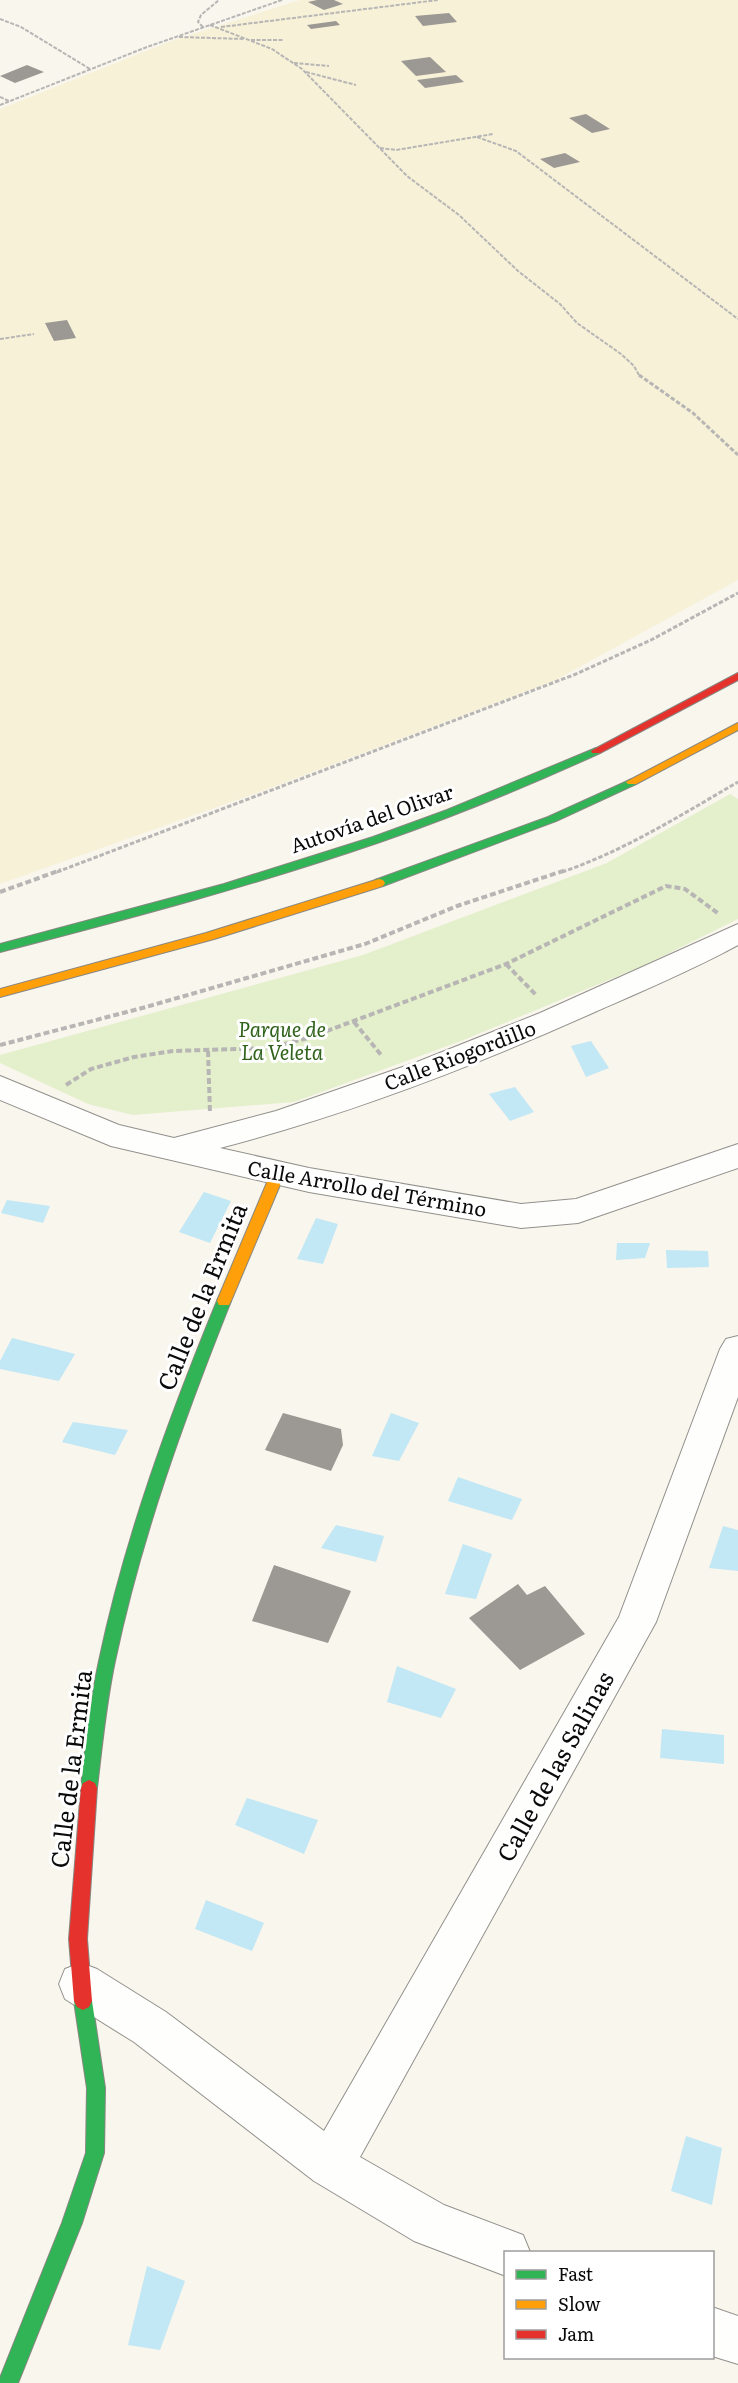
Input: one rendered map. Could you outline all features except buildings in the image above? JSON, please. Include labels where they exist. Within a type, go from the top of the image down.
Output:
[{"type":"main road","name":"Autovía del Olivar","points":[[0,948],[235,885],[436,819],[588,756],[738,676]]},
{"type":"main road","points":[[0,993],[243,928],[437,865],[565,813],[660,769],[738,726]]},
{"type":"main road","name":"Calle de la Ermita","points":[[8,2383],[72,2223],[95,2153],[96,2088],[81,1984],[80,1918],[93,1740],[115,1622],[149,1506],[194,1374],[278,1173]]},
{"type":"street","name":"Calle Riogordillo","points":[[171,1149],[284,1120],[428,1070],[552,1020],[691,958],[732,926]]},
{"type":"street","name":"Calle Arrollo del Término","points":[[0,1087],[111,1136],[278,1173],[521,1216],[578,1210],[738,1156]]},
{"type":"street","name":"Calle de las Salinas","points":[[330,2165],[637,1622],[738,1349]]},
{"type":"street","points":[[81,1984],[150,2027],[330,2165],[431,2224],[504,2252]]},
{"type":"street","points":[[714,2332],[738,2340]]},
{"type":"path","points":[[204,27],[198,22],[201,15],[219,0]]},
{"type":"path","points":[[0,105],[176,37],[282,0]]},
{"type":"path","points":[[217,28],[438,0]]},
{"type":"path","points":[[0,19],[21,27],[91,69]]},
{"type":"path","points":[[210,25],[286,56],[305,72],[407,176],[440,200],[518,271],[560,304],[577,323],[621,354],[634,366],[641,380],[693,413],[738,454]]},
{"type":"path","points":[[176,37],[284,40]]},
{"type":"path","points":[[294,63],[328,66]]},
{"type":"path","points":[[305,72],[356,85]]},
{"type":"path","points":[[0,97],[10,101]]},
{"type":"path","points":[[379,148],[396,150],[494,134]]},
{"type":"path","points":[[477,137],[516,151],[738,319]]},
{"type":"path","points":[[0,339],[33,334]]},
{"type":"path","points":[[0,891],[116,851],[567,678],[651,640],[738,593]]},
{"type":"path","points":[[0,1045],[146,1007],[365,944],[457,906],[592,862],[645,836],[738,782]]},
{"type":"path","points":[[61,1089],[91,1069],[134,1057],[173,1051],[268,1048],[354,1022],[506,964],[666,886],[685,889],[732,926]]},
{"type":"path","points":[[506,964],[543,1002]]},
{"type":"path","points":[[354,1022],[388,1063]]},
{"type":"path","points":[[208,1051],[210,1115]]},
{"type":"shaded area","points":[[300,0],[738,0],[738,580],[554,681],[265,790],[0,884],[0,109],[171,41]]},
{"type":"green space","name":"Parque de La Veleta","points":[[730,794],[738,799],[738,919],[645,965],[461,1041],[294,1102],[133,1115],[88,1104],[0,1063],[0,1055],[363,955],[607,863]]},
{"type":"water","points":[[591,1041],[609,1068],[586,1077],[571,1046]]},
{"type":"water","points":[[515,1087],[534,1112],[510,1121],[489,1094]]},
{"type":"water","points":[[204,1192],[231,1201],[210,1243],[179,1232]]},
{"type":"water","points":[[7,1200],[50,1206],[43,1223],[1,1213]]},
{"type":"water","points":[[316,1218],[338,1224],[323,1264],[297,1259]]},
{"type":"water","points":[[617,1243],[650,1243],[645,1258],[616,1260]]},
{"type":"water","points":[[666,1250],[708,1251],[709,1267],[667,1268]]},
{"type":"water","points":[[12,1338],[75,1354],[59,1381],[0,1369],[0,1361]]},
{"type":"water","points":[[391,1413],[419,1423],[399,1461],[372,1456]]},
{"type":"water","points":[[73,1422],[128,1430],[115,1455],[62,1442]]},
{"type":"water","points":[[458,1477],[522,1499],[512,1520],[448,1501]]},
{"type":"water","points":[[336,1525],[384,1536],[376,1562],[321,1548]]},
{"type":"water","points":[[723,1526],[738,1530],[738,1571],[709,1568]]},
{"type":"water","points":[[463,1544],[492,1554],[476,1599],[445,1594]]},
{"type":"water","points":[[397,1666],[456,1689],[441,1718],[387,1702]]},
{"type":"water","points":[[662,1729],[724,1735],[724,1764],[660,1758]]},
{"type":"water","points":[[247,1798],[318,1820],[304,1854],[235,1825]]},
{"type":"water","points":[[206,1900],[264,1923],[252,1951],[195,1929]]},
{"type":"water","points":[[686,2136],[722,2148],[712,2205],[671,2191]]},
{"type":"water","points":[[147,2266],[185,2281],[160,2350],[128,2345]]},
{"type":"traffic: fast","points":[[0,948],[228,887],[303,864],[451,812],[596,751]]},
{"type":"traffic: fast","points":[[379,883],[552,819],[632,782]]},
{"type":"traffic: fast","points":[[89,1788],[96,1725],[107,1663],[137,1540],[178,1419],[224,1301]]},
{"type":"traffic: fast","points":[[8,2383],[72,2223],[95,2153],[96,2088],[83,2001]]},
{"type":"traffic: slow","points":[[632,782],[738,726]]},
{"type":"traffic: slow","points":[[0,993],[210,936],[379,883]]},
{"type":"traffic: slow","points":[[224,1301],[278,1173]]},
{"type":"traffic: jam","points":[[596,751],[738,676]]},
{"type":"traffic: jam","points":[[83,2001],[78,1939],[89,1788]]}]
